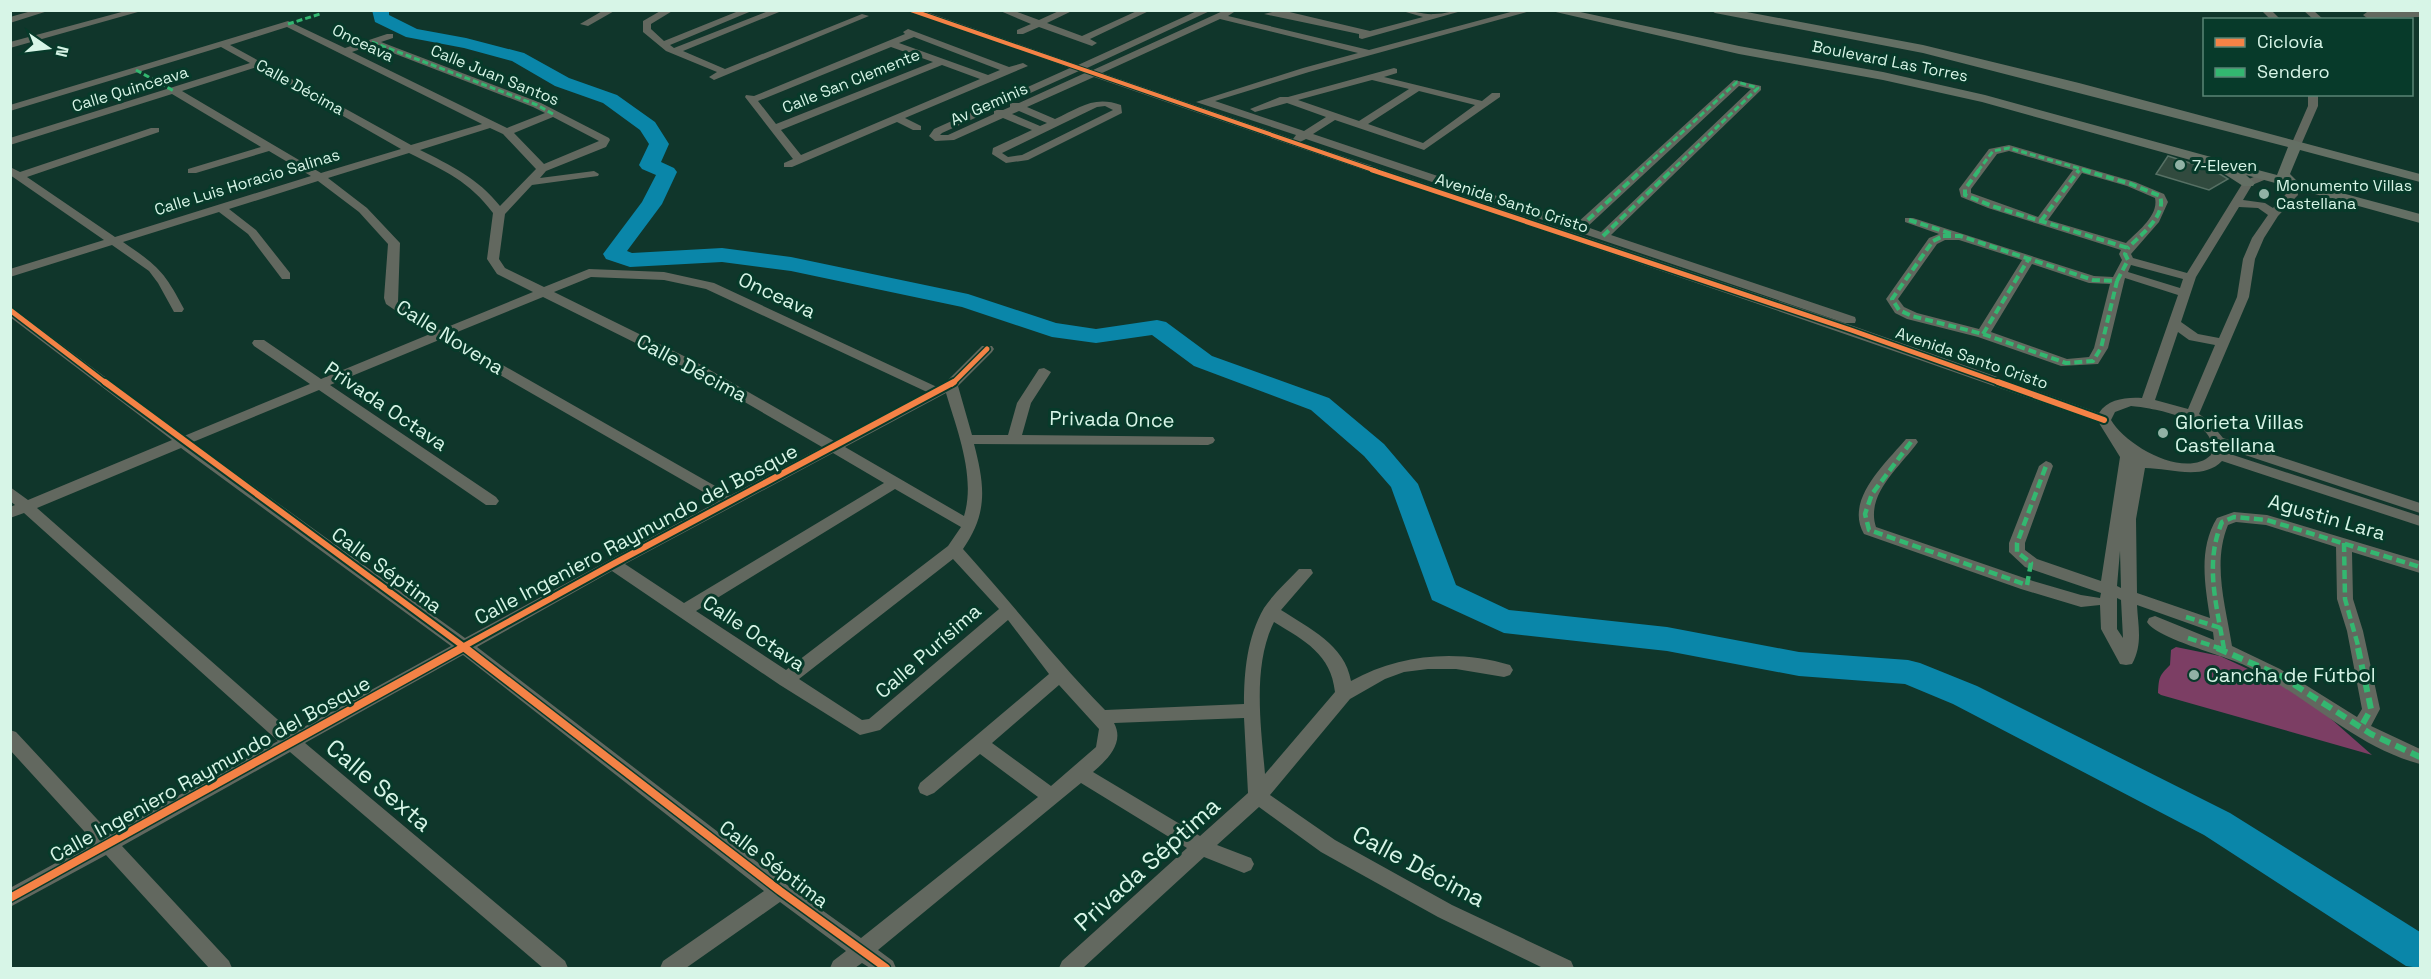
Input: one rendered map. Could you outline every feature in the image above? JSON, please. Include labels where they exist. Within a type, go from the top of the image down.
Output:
[{"type":"main road","name":"Boulevard Las Torres","points":[[1552,10],[1739,50],[1883,76],[1985,99],[2421,219]]},
{"type":"main road","name":"Boulevard Las Torres","points":[[1715,10],[1923,49],[2421,178]]},
{"type":"main road","points":[[2265,176],[2290,143]]},
{"type":"main road","points":[[2290,143],[2283,174],[2292,184]]},
{"type":"main road","name":"Boulevard Las Torres","points":[[2217,163],[2248,183]]},
{"type":"street","points":[[10,20],[47,10]]},
{"type":"street","points":[[10,45],[141,10]]},
{"type":"street","points":[[585,24],[612,10]]},
{"type":"street","points":[[670,10],[646,23],[645,27],[675,51],[724,72]]},
{"type":"street","points":[[664,44],[750,10]]},
{"type":"street","points":[[675,51],[780,10]]},
{"type":"street","points":[[714,77],[870,16],[850,10]]},
{"type":"street","name":"Avenida Santo Cristo","points":[[911,10],[993,40],[1084,65],[1292,143],[2106,415]]},
{"type":"street","name":"Avenida Santo Cristo","points":[[932,10],[993,40]]},
{"type":"street","points":[[1002,10],[1087,41],[1147,10]]},
{"type":"street","points":[[1020,32],[1070,10]]},
{"type":"street","name":"Av Geminis","points":[[1206,11],[938,131],[934,136],[939,139],[950,138],[1222,17],[1233,10]]},
{"type":"street","points":[[1403,10],[1435,17]]},
{"type":"street","points":[[1191,107],[1202,101],[1368,53],[1530,10]]},
{"type":"street","points":[[1206,11],[1368,53]]},
{"type":"street","points":[[1268,14],[1282,12],[1365,35],[1459,11]]},
{"type":"street","points":[[2367,15],[2421,14]]},
{"type":"street","points":[[1301,36],[1320,22]]},
{"type":"street","name":"Onceava","points":[[222,44],[288,24],[507,132],[537,161],[542,169]]},
{"type":"street","points":[[799,160],[751,98],[911,33],[1008,70]]},
{"type":"street","points":[[343,52],[390,36]]},
{"type":"street","points":[[955,48],[993,40]]},
{"type":"street","points":[[969,54],[993,40]]},
{"type":"street","name":"Calle Juan Santos","points":[[372,42],[537,105],[605,140],[602,146],[542,169]]},
{"type":"street","points":[[889,43],[989,78]]},
{"type":"street","points":[[10,108],[222,44]]},
{"type":"street","name":"Calle Décima","points":[[222,44],[461,175],[483,192],[500,213],[493,252],[495,265],[501,271],[691,364],[970,526]]},
{"type":"street","name":"Calle San Clemente","points":[[773,129],[941,62]]},
{"type":"street","name":"Calle Quinceava","points":[[10,141],[258,64]]},
{"type":"street","points":[[788,165],[989,78],[1023,66]]},
{"type":"street","name":"Avenida Santo Cristo","points":[[1099,71],[1202,101],[1603,236],[2106,415]]},
{"type":"street","points":[[1255,109],[1284,99],[1394,71]]},
{"type":"street","points":[[1371,77],[1483,104]]},
{"type":"street","points":[[1579,228],[1737,82],[1758,88],[1603,236]]},
{"type":"street","points":[[1308,148],[1417,88]]},
{"type":"street","name":"Calle Novena","points":[[174,91],[320,177],[363,210],[394,243],[390,301],[397,308],[438,334],[730,501]]},
{"type":"street","points":[[10,95],[21,105]]},
{"type":"street","points":[[1284,99],[1424,147],[1496,95]]},
{"type":"street","points":[[2290,143],[2303,96]]},
{"type":"street","points":[[2290,143],[2313,106],[2313,96]]},
{"type":"street","points":[[1005,101],[1056,123]]},
{"type":"street","points":[[1095,104],[1106,104],[1118,109],[1115,114],[1024,158],[1006,160],[997,154],[998,150],[1041,130],[1095,104]]},
{"type":"street","points":[[990,108],[1041,130]]},
{"type":"street","points":[[507,132],[553,114]]},
{"type":"street","points":[[1292,143],[1333,117]]},
{"type":"street","points":[[897,118],[917,128]]},
{"type":"street","name":"Calle Luis Horacio Salinas","points":[[10,273],[492,124]]},
{"type":"street","points":[[15,173],[155,130]]},
{"type":"street","points":[[192,171],[271,147]]},
{"type":"street","points":[[1960,236],[1943,236],[1933,241],[1892,299],[1899,310],[1912,316],[1983,334],[2066,363],[2093,361],[2101,348],[2128,254],[2155,220],[2162,202],[2160,196],[2139,187],[2009,148],[1993,152],[1965,189],[1965,195],[2128,254],[2150,268],[2190,278]]},
{"type":"street","points":[[500,213],[542,169]]},
{"type":"street","points":[[2041,221],[2079,170]]},
{"type":"street","points":[[15,173],[158,273],[178,309]]},
{"type":"street","points":[[531,182],[594,174]]},
{"type":"street","points":[[2147,403],[2190,278],[2248,183],[2265,176]]},
{"type":"street","points":[[2192,417],[2244,297],[2249,259],[2258,238],[2274,214],[2292,195],[2292,184]]},
{"type":"street","points":[[2235,203],[2261,205],[2274,214]]},
{"type":"street","points":[[221,208],[252,232],[286,276]]},
{"type":"street","points":[[1909,220],[2093,280],[2120,278],[2185,293]]},
{"type":"street","points":[[1983,334],[2028,260]]},
{"type":"street","name":"Onceava","points":[[542,291],[589,273],[664,276],[710,286],[937,392]]},
{"type":"street","points":[[18,510],[542,291]]},
{"type":"street","name":"Calle Séptima","points":[[10,310],[183,442],[463,646],[780,891],[886,969]]},
{"type":"street","points":[[2175,324],[2194,336],[2223,343]]},
{"type":"street","name":"Privada Octava","points":[[259,343],[490,501]]},
{"type":"street","name":"Calle Ingeniero Raymundo del Bosque","points":[[10,898],[292,744],[463,646],[613,564],[951,385],[987,350]]},
{"type":"street","name":"Privada Once","points":[[1014,438],[1021,408],[1044,372]]},
{"type":"street","points":[[786,680],[954,550],[970,526],[975,504],[975,487],[966,439],[951,385]]},
{"type":"street","points":[[2219,448],[2211,463],[2198,466],[2139,463],[2128,519],[2129,604],[2132,634],[2126,658],[2109,629],[2102,595],[2110,568],[2127,457],[2118,441],[2107,429],[2106,415],[2117,404],[2147,403],[2170,408],[2192,417],[2206,427],[2219,448],[2421,521]]},
{"type":"street","name":"Privada Once","points":[[966,439],[1208,440]]},
{"type":"street","points":[[2118,441],[2142,456],[2161,463]]},
{"type":"street","points":[[1911,442],[1880,481],[1874,493],[1865,513],[1869,530],[2029,574],[2081,601],[2102,595],[2129,604],[2154,614],[2173,633],[2222,639],[2397,749],[2421,756]]},
{"type":"street","points":[[2219,448],[2421,508]]},
{"type":"street","points":[[2029,574],[2017,552],[2017,543],[2046,466]]},
{"type":"street","points":[[683,611],[895,483]]},
{"type":"street","name":"Calle Sexta","points":[[10,492],[18,510],[558,969]]},
{"type":"street","name":"Agustin Lara","points":[[2222,639],[2212,570],[2215,534],[2222,522],[2234,518],[2267,520],[2421,567]]},
{"type":"street","points":[[2344,543],[2345,599],[2355,631],[2371,709],[2361,727]]},
{"type":"street","points":[[840,969],[1052,797],[1105,750],[1108,736],[1101,717],[1060,675],[1009,610],[954,550]]},
{"type":"street","name":"Calle Octava","points":[[613,564],[856,727],[865,728],[874,725]]},
{"type":"street","points":[[1258,796],[1252,711],[1260,634],[1271,612],[1305,573]]},
{"type":"street","name":"Calle Purísima","points":[[874,725],[1009,610]]},
{"type":"street","points":[[1271,612],[1313,639],[1331,655],[1340,669],[1344,694],[1379,674],[1411,665],[1456,663],[1504,670]]},
{"type":"street","points":[[927,788],[1060,675]]},
{"type":"street","name":"Privada Séptima","points":[[1069,969],[1258,796],[1344,694]]},
{"type":"street","points":[[1101,717],[1252,711]]},
{"type":"street","points":[[10,737],[222,969]]},
{"type":"street","points":[[980,744],[1052,797]]},
{"type":"street","points":[[1080,773],[1203,848],[1244,864]]},
{"type":"street","name":"Calle Décima","points":[[1258,796],[1328,846],[1445,910],[1564,969]]},
{"type":"street","points":[[670,969],[780,891]]},
{"type":"shaded area","points":[[2176,647],[2220,656],[2278,683],[2322,711],[2372,755],[2161,695],[2158,693],[2159,680],[2170,665],[2171,650]]},
{"type":"building","name":"7-Eleven","points":[[2168,156],[2215,171],[2228,179],[2209,190],[2156,174]]},
{"type":"waterway","points":[[380,10],[381,18],[412,33],[466,43],[518,57],[562,82],[610,99],[648,126],[659,144],[649,165],[667,172],[651,204],[614,254],[630,260],[722,255],[791,264],[968,301],[1052,330],[1096,336],[1157,327],[1203,361],[1320,404],[1374,450],[1404,484],[1443,592],[1504,621],[1667,639],[1799,664],[1908,672],[1965,695],[2217,824],[2420,953]]},
{"type":"marked path","points":[[288,24],[320,14]]},
{"type":"marked path","points":[[372,42],[537,105],[553,114]]},
{"type":"marked path","points":[[136,70],[174,91]]},
{"type":"marked path","points":[[1579,228],[1737,82],[1758,88],[1603,236]]},
{"type":"marked path","points":[[2117,281],[2093,280],[1960,236],[1943,236],[1933,241],[1892,299],[1899,310],[1912,316],[1983,334],[2066,363],[2093,361],[2101,348],[2117,281],[2128,260],[2125,254],[2155,220],[2162,202],[2160,196],[2131,184],[2009,148],[1993,151],[1965,189],[1965,195],[1992,206],[2128,248]]},
{"type":"marked path","points":[[2041,221],[2079,170]]},
{"type":"marked path","points":[[1909,220],[1952,234]]},
{"type":"marked path","points":[[1983,334],[2028,260]]},
{"type":"marked path","points":[[1911,442],[1884,475],[1867,504],[1865,514],[1869,530],[2027,585],[2031,563],[2017,552],[2017,543],[2046,466]]},
{"type":"marked path","points":[[2224,649],[2212,568],[2216,536],[2222,522],[2234,517],[2267,520],[2420,567]]},
{"type":"marked path","points":[[2344,543],[2345,599],[2355,631],[2371,709],[2361,727]]},
{"type":"marked path","points":[[2186,617],[2221,628]]},
{"type":"marked path","points":[[2188,638],[2269,669],[2371,734],[2420,757]]},
{"type":"cycle path","points":[[911,10],[1427,189],[1851,330],[2104,420]]},
{"type":"cycle path","points":[[10,310],[183,442],[463,646],[780,891],[886,968]]},
{"type":"cycle path","points":[[10,898],[613,564],[951,385],[987,349]]},
{"type":"place","name":"7-Eleven","points":[[2180,165]]},
{"type":"place","name":"Monumento Villas Castellana","points":[[2264,194]]},
{"type":"place","name":"Glorieta Villas Castellana","points":[[2163,433]]},
{"type":"place","name":"Cancha de Fútbol","points":[[2194,675]]}]
